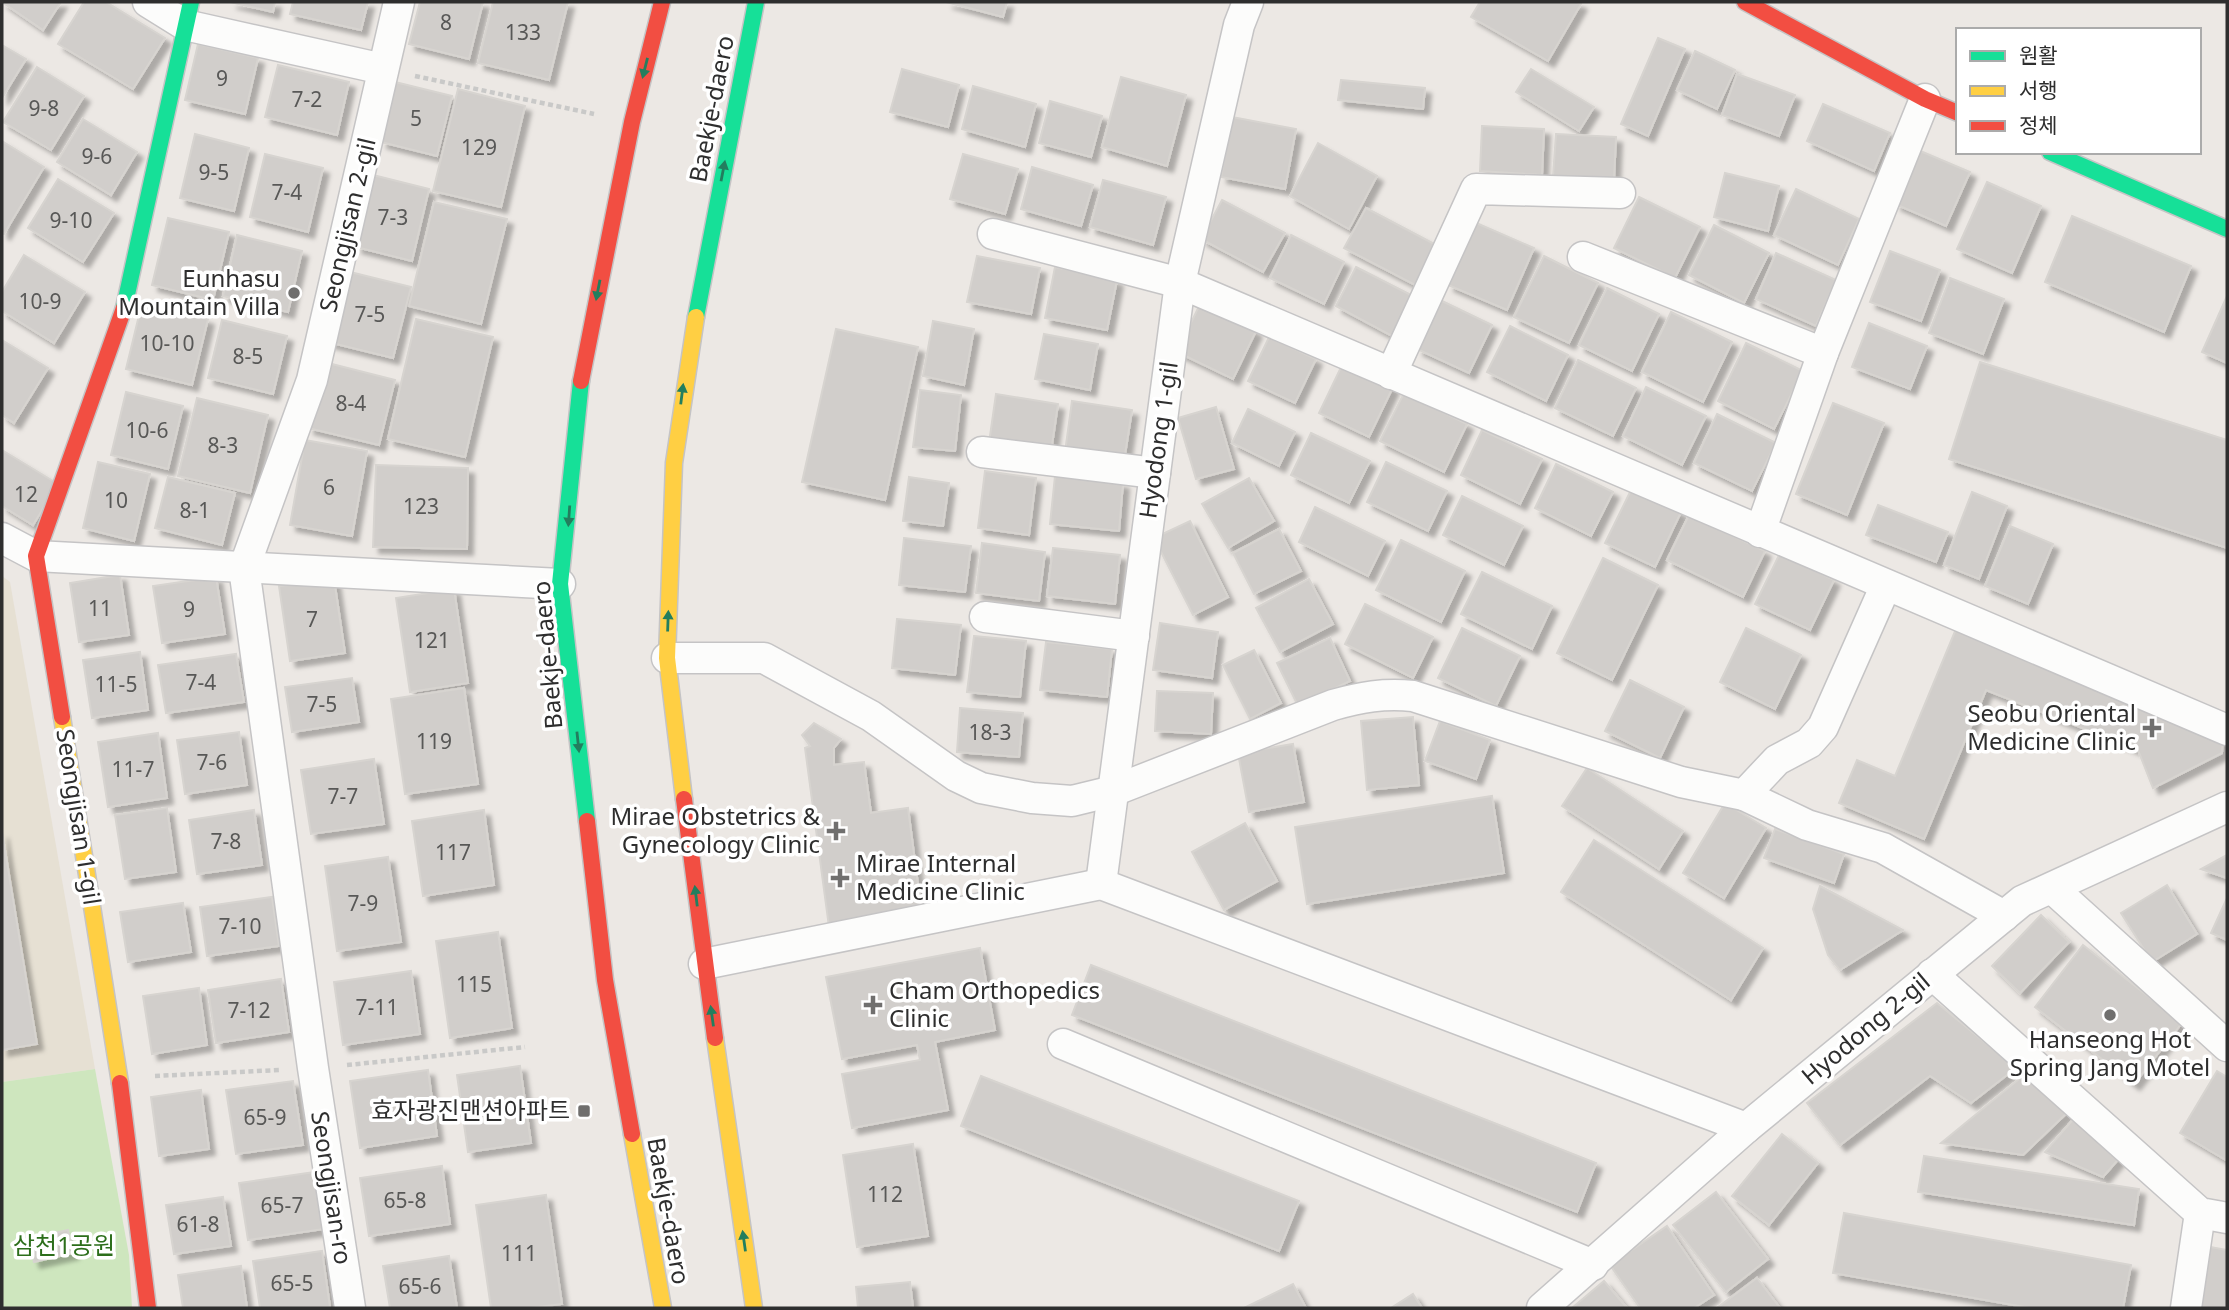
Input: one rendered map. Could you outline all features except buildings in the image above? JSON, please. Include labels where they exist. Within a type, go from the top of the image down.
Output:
[{"type":"street","points":[[148,2],[383,69]]},
{"type":"street","name":"Seongjisan 2-gil","points":[[244,568],[313,380],[399,2]]},
{"type":"street","name":"Baekje-daero","points":[[662,2],[632,122],[583,364],[561,584],[605,980],[663,1308]]},
{"type":"street","name":"Baekje-daero","points":[[754,1308],[704,964],[667,658],[674,463],[687,362],[756,2]]},
{"type":"street","name":"Hyodong 1-gil","points":[[1101,884],[1180,283],[1240,25],[1248,2]]},
{"type":"street","points":[[1745,2],[1925,99],[1956,112]]},
{"type":"street","name":"Seongjisan 1-gil","points":[[148,1308],[119,1078],[36,556],[123,311],[188,13]]},
{"type":"street","points":[[1760,532],[1823,352],[1925,99]]},
{"type":"street","points":[[2055,154],[2227,229]]},
{"type":"street","points":[[1391,374],[1476,189],[1620,193]]},
{"type":"street","points":[[993,234],[1180,283],[2227,730]]},
{"type":"street","points":[[1583,257],[1823,352]]},
{"type":"street","points":[[982,452],[1155,473]]},
{"type":"street","points":[[2,538],[36,556],[561,584]]},
{"type":"street","name":"Seongjisan-ro","points":[[244,568],[313,1068],[351,1308]]},
{"type":"street","points":[[1744,795],[1777,760],[1808,743],[1823,727],[1886,584]]},
{"type":"street","points":[[985,617],[1134,636]]},
{"type":"street","points":[[667,658],[764,657],[871,716],[956,776],[981,788],[1072,801],[1113,791],[1333,705],[1367,695],[1413,696],[1668,778],[1744,795],[1807,825],[1883,848],[2004,916]]},
{"type":"street","name":"Hyodong 2-gil","points":[[1542,1308],[1746,1128],[2022,901],[2227,807]]},
{"type":"street","points":[[704,964],[1101,884],[1746,1128]]},
{"type":"street","points":[[2052,888],[2227,1046]]},
{"type":"street","points":[[1932,974],[2214,1215],[2186,1308]]},
{"type":"street","points":[[1063,1044],[1593,1265]]},
{"type":"path","points":[[383,69],[632,122]]},
{"type":"shaded area","points":[[2,576],[10,582],[95,1069],[2,1082]]},
{"type":"green space","name":"삼천1공원","points":[[95,1069],[129,1255],[132,1308],[2,1308],[2,1082]]},
{"type":"traffic: fast","points":[[124,308],[191,2]]},
{"type":"traffic: fast","points":[[696,317],[756,2]]},
{"type":"traffic: fast","points":[[2055,154],[2227,229]]},
{"type":"traffic: fast","points":[[581,381],[560,584],[587,821]]},
{"type":"traffic: slow","points":[[684,799],[667,658],[674,463],[696,317]]},
{"type":"traffic: slow","points":[[62,717],[120,1083]]},
{"type":"traffic: slow","points":[[715,1038],[754,1308]]},
{"type":"traffic: slow","points":[[632,1134],[663,1308]]},
{"type":"traffic: jam","points":[[581,381],[632,122],[662,2]]},
{"type":"traffic: jam","points":[[1745,2],[1925,99],[1956,112]]},
{"type":"traffic: jam","points":[[62,717],[36,556],[124,308]]},
{"type":"traffic: jam","points":[[684,799],[715,1038]]},
{"type":"traffic: jam","points":[[587,821],[605,980],[632,1134]]},
{"type":"traffic: jam","points":[[120,1083],[148,1308]]},
{"type":"place","name":"Eunhasu Mountain Villa","points":[[294,293]]},
{"type":"place","name":"Seobu Oriental Medicine Clinic","points":[[2152,728]]},
{"type":"place","name":"Mirae Obstetrics & Gynecology Clinic","points":[[836,831]]},
{"type":"place","name":"Mirae Internal Medicine Clinic","points":[[840,878]]},
{"type":"place","name":"Cham Orthopedics Clinic","points":[[873,1005]]},
{"type":"place","name":"Hanseong Hot Spring Jang Motel","points":[[2110,1015]]},
{"type":"place","name":"효자광진맨션아파트","points":[[584,1111]]}]
